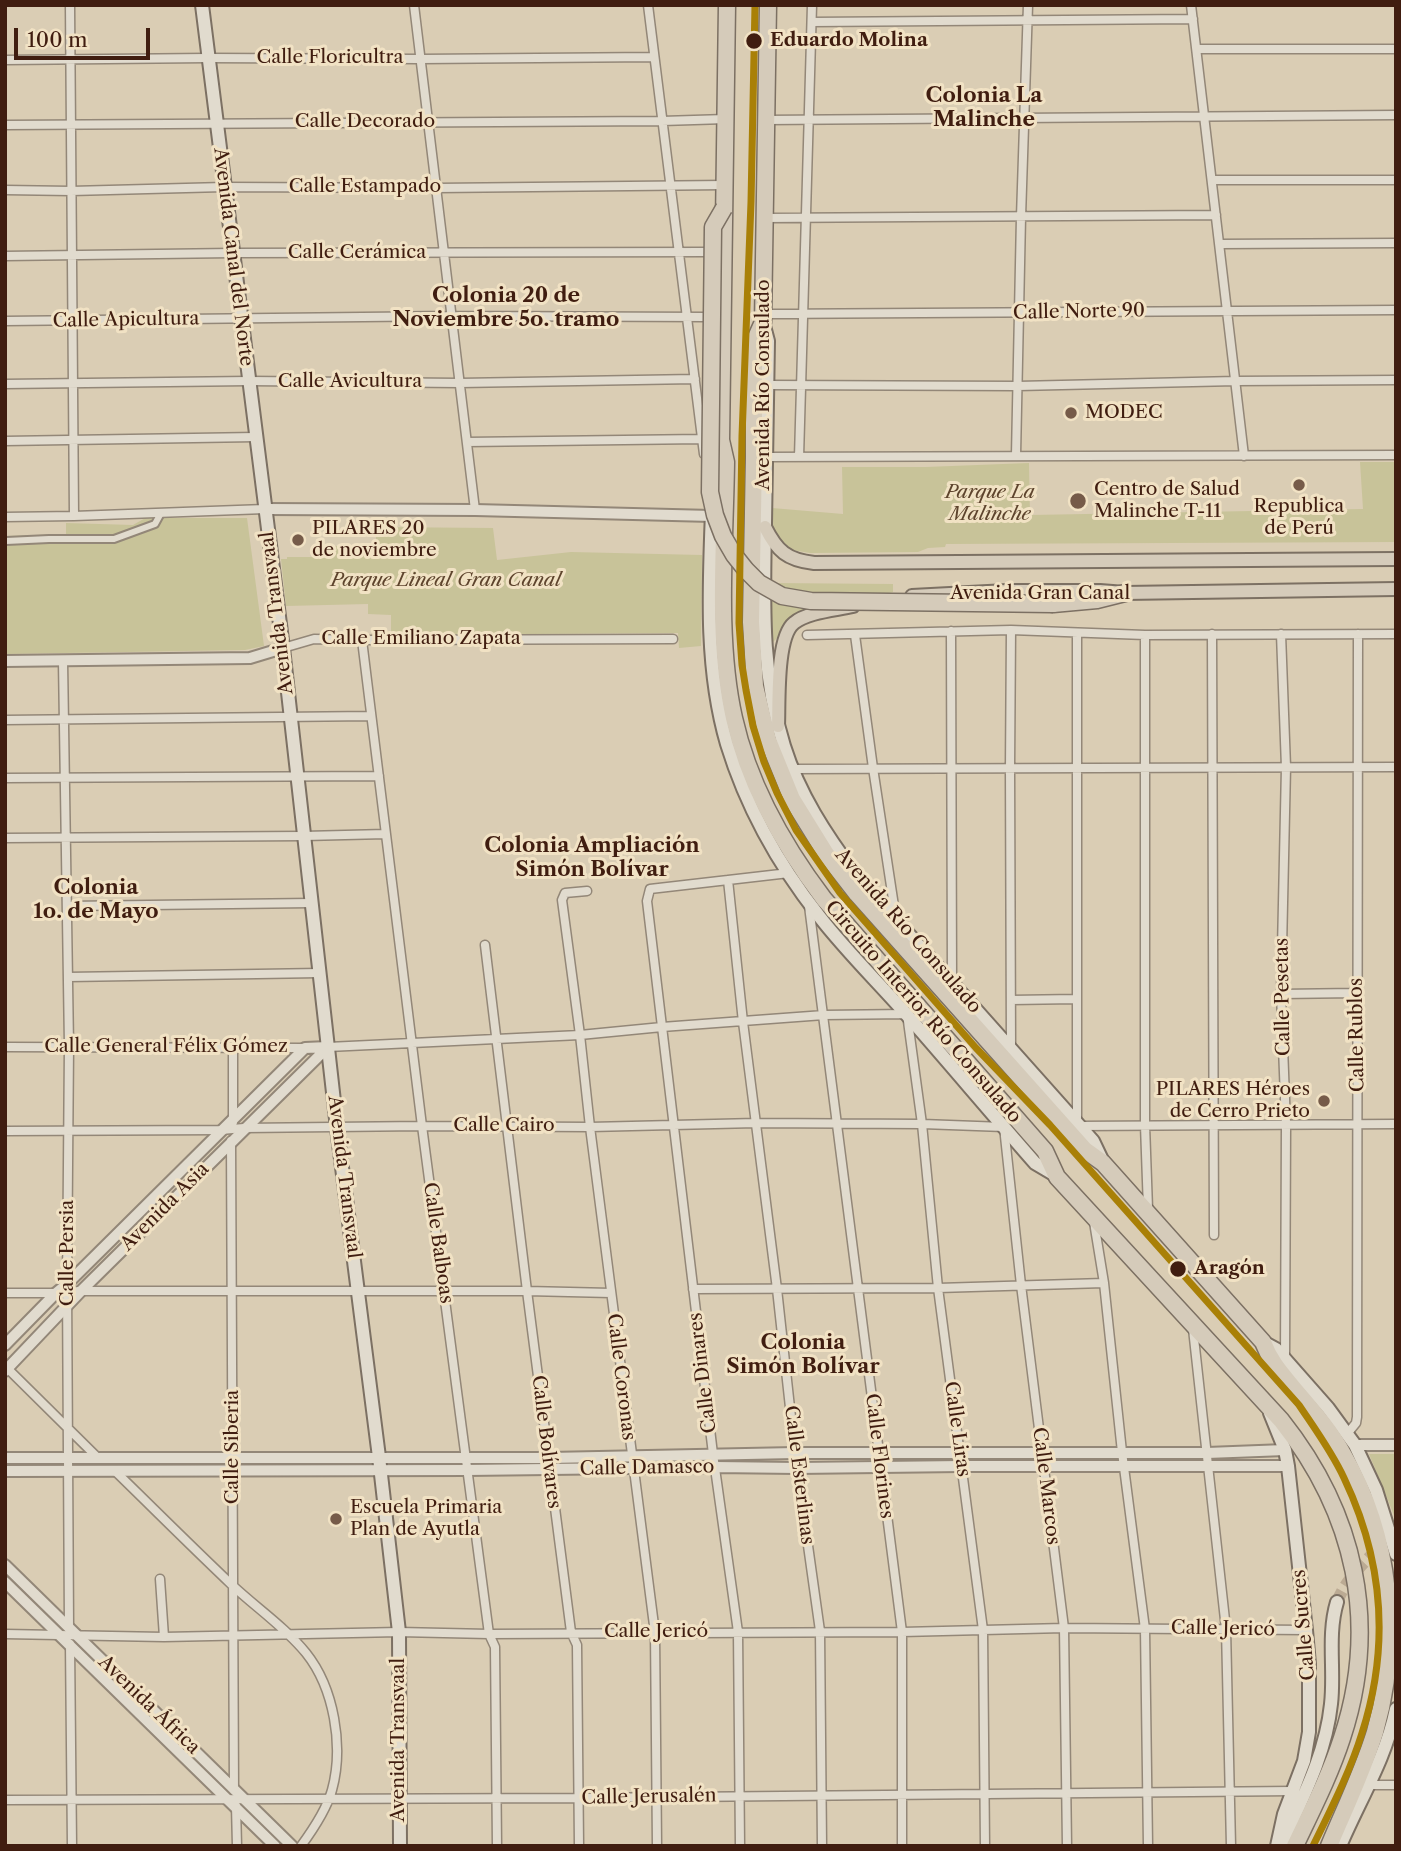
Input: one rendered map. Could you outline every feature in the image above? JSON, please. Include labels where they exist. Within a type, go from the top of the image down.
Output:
[{"type":"highway","points":[[721,440],[727,5]]},
{"type":"highway","name":"Avenida Río Consulado","points":[[763,318],[768,5]]},
{"type":"highway","points":[[724,208],[713,227],[710,492],[723,536],[746,570],[759,583],[782,596],[794,599],[1053,604],[1097,600],[1125,593]]},
{"type":"highway","name":"Circuito Interior Río Consulado","points":[[763,318],[754,342],[758,597],[751,643],[759,706],[780,772],[806,825],[888,931],[1085,1150],[1103,1163]]},
{"type":"highway","name":"Circuito Interior Río Consulado","points":[[721,440],[726,462],[718,554],[718,597],[725,653],[734,716],[748,765],[768,812],[796,861],[824,898],[1045,1151],[1057,1177]]},
{"type":"highway","name":"Avenida Río Consulado","points":[[1103,1163],[1263,1342]]},
{"type":"highway","points":[[1057,1177],[1297,1440],[1334,1506],[1352,1560],[1357,1587],[1358,1662],[1349,1714],[1334,1762],[1295,1846]]},
{"type":"highway","points":[[1263,1342],[1269,1358],[1319,1418],[1343,1454],[1376,1528],[1385,1569],[1390,1632],[1384,1695],[1370,1746],[1329,1846]]},
{"type":"highway","points":[[1338,1825],[1339,1846]]},
{"type":"main road","name":"Avenida Canal del Norte","points":[[202,5],[265,509]]},
{"type":"main road","name":"Avenida Río Consulado","points":[[758,555],[765,527],[768,341],[763,318]]},
{"type":"main road","points":[[718,554],[712,516],[713,463],[721,440]]},
{"type":"main road","name":"Avenida Transvaal","points":[[265,509],[398,1632],[400,1846]]},
{"type":"main road","name":"Avenida Gran Canal","points":[[765,527],[784,554],[814,563],[1396,559]]},
{"type":"main road","name":"Avenida Gran Canal","points":[[778,726],[783,642],[792,624],[804,617],[883,599],[915,595],[1021,591],[1125,593],[1396,589]]},
{"type":"main road","points":[[718,597],[711,635],[716,693],[727,743],[747,800],[767,839],[820,918],[1035,1163],[1057,1177]]},
{"type":"main road","name":"Avenida Río Consulado","points":[[758,597],[769,690],[792,769],[806,800],[856,875],[1093,1141],[1103,1163]]},
{"type":"main road","name":"Avenida Río Consulado","points":[[1263,1342],[1276,1349],[1328,1408],[1351,1440],[1376,1490],[1396,1554]]},
{"type":"main road","name":"Calle Sucres","points":[[1265,1404],[1285,1450],[1288,1466],[1309,1664],[1309,1732],[1304,1761],[1284,1814],[1279,1846]]},
{"type":"main road","points":[[1279,1846],[1314,1772],[1327,1732],[1332,1701],[1333,1623],[1337,1602]]},
{"type":"main road","points":[[1339,1846],[1381,1758],[1395,1715]]},
{"type":"street","points":[[70,5],[74,516]]},
{"type":"street","points":[[414,5],[475,510]]},
{"type":"street","points":[[5,517],[265,509],[475,510],[712,516],[648,5]]},
{"type":"street","points":[[799,457],[812,5]]},
{"type":"street","points":[[1016,456],[1028,5]]},
{"type":"street","points":[[1191,5],[1244,456]]},
{"type":"street","points":[[812,22],[1193,19]]},
{"type":"street","points":[[1197,49],[1396,49]]},
{"type":"street","name":"Calle Floricultra","points":[[5,60],[654,57]]},
{"type":"street","points":[[766,120],[1396,115]]},
{"type":"street","name":"Calle Decorado","points":[[5,125],[726,119]]},
{"type":"street","points":[[1213,180],[1396,180]]},
{"type":"street","name":"Calle Estampado","points":[[5,190],[725,185]]},
{"type":"street","points":[[764,218],[1216,215]]},
{"type":"street","points":[[1220,244],[1396,243]]},
{"type":"street","name":"Calle Cerámica","points":[[5,256],[444,252],[708,253]]},
{"type":"street","name":"Calle Norte 90","points":[[763,318],[802,313],[1396,310]]},
{"type":"street","name":"Calle Apicultura","points":[[5,321],[452,316],[708,317]]},
{"type":"street","name":"Calle Avicultura","points":[[5,384],[249,381],[460,383],[695,379]]},
{"type":"street","points":[[767,385],[1018,386],[1396,380]]},
{"type":"street","points":[[5,441],[256,437]]},
{"type":"street","points":[[467,442],[702,439]]},
{"type":"street","points":[[766,457],[1396,455]]},
{"type":"street","points":[[6,541],[114,539],[155,524],[161,513]]},
{"type":"street","points":[[951,631],[952,984]]},
{"type":"street","points":[[807,635],[951,631],[1145,635],[1396,634]]},
{"type":"street","points":[[1011,631],[1011,1049]]},
{"type":"street","points":[[1077,633],[1078,1125],[1396,1124]]},
{"type":"street","points":[[1212,634],[1214,1235]]},
{"type":"street","name":"Calle Pesetas","points":[[1281,634],[1286,767],[1281,994],[1286,1125],[1285,1360]]},
{"type":"street","name":"Calle Rublos","points":[[1351,1440],[1357,1417],[1358,634]]},
{"type":"street","points":[[855,635],[897,922]]},
{"type":"street","points":[[1145,635],[1145,1125],[1148,1214]]},
{"type":"street","name":"Calle Emiliano Zapata","points":[[5,662],[250,658],[314,639],[673,639]]},
{"type":"street","name":"Calle Balboas","points":[[362,640],[466,1464],[489,1634],[495,1647],[497,1846]]},
{"type":"street","name":"Calle Persia","points":[[63,661],[69,1046],[63,1290],[67,1308],[72,1846]]},
{"type":"street","points":[[5,719],[371,716]]},
{"type":"street","points":[[792,769],[1396,767]]},
{"type":"street","points":[[5,778],[379,776]]},
{"type":"street","points":[[5,838],[386,834]]},
{"type":"street","points":[[727,880],[789,873]]},
{"type":"street","name":"Calle Dinares","points":[[727,880],[650,889],[647,901],[713,1454],[738,1632],[740,1846]]},
{"type":"street","name":"Calle Esterlinas","points":[[727,880],[795,1453],[820,1631],[822,1846]]},
{"type":"street","name":"Calle Coronas","points":[[587,891],[565,893],[562,900],[655,1633],[657,1846]]},
{"type":"street","name":"Calle Florines","points":[[808,902],[902,1632],[902,1846]]},
{"type":"street","points":[[68,906],[312,904]]},
{"type":"street","name":"Calle Bolívares","points":[[485,945],[571,1632],[577,1645],[579,1846]]},
{"type":"street","points":[[68,977],[320,973]]},
{"type":"street","points":[[1281,994],[1356,993]]},
{"type":"street","points":[[1011,1000],[1076,999]]},
{"type":"street","points":[[328,1047],[580,1035],[824,1015],[907,1014]]},
{"type":"street","name":"Calle Liras","points":[[907,1014],[922,1124],[938,1288],[983,1630],[985,1846]]},
{"type":"street","name":"Calle General Félix Gómez","points":[[5,1047],[328,1047]]},
{"type":"street","name":"Avenida Asia","points":[[6,1369],[231,1142],[233,1126],[328,1047]]},
{"type":"street","points":[[233,1048],[233,1126]]},
{"type":"street","name":"Avenida Asia","points":[[5,1345],[233,1126],[305,1048]]},
{"type":"street","name":"Calle Cairo","points":[[5,1131],[233,1126],[337,1128],[756,1124],[922,1124],[1004,1128]]},
{"type":"street","name":"Calle Marcos","points":[[1004,1128],[1064,1628],[1067,1846]]},
{"type":"street","name":"Calle Siberia","points":[[231,1142],[233,1636],[237,1846]]},
{"type":"street","points":[[1094,1217],[1145,1629],[1148,1846]]},
{"type":"street","points":[[693,1289],[938,1288],[1104,1283]]},
{"type":"street","points":[[5,1293],[63,1290],[611,1293]]},
{"type":"street","points":[[1192,1323],[1226,1629],[1231,1846]]},
{"type":"street","points":[[6,1369],[97,1457]]},
{"type":"street","points":[[1351,1440],[1396,1445]]},
{"type":"street","name":"Calle Damasco","points":[[632,1462],[713,1454],[1207,1453],[1285,1450]]},
{"type":"street","name":"Calle Damasco","points":[[5,1458],[97,1457],[233,1465]]},
{"type":"street","name":"Calle Damasco","points":[[5,1471],[116,1472],[233,1465],[632,1462],[797,1468],[1288,1466]]},
{"type":"street","points":[[116,1472],[289,1635],[306,1653],[328,1691],[336,1740],[333,1787],[329,1799],[301,1846]]},
{"type":"street","name":"Avenida África","points":[[5,1565],[69,1635],[236,1799],[292,1846]]},
{"type":"street","points":[[160,1579],[164,1637]]},
{"type":"street","name":"Avenida África","points":[[5,1582],[69,1635]]},
{"type":"street","name":"Calle Jericó","points":[[5,1634],[164,1637],[398,1632],[902,1632],[1064,1628],[1306,1630]]},
{"type":"street","points":[[1368,1785],[1396,1785]]},
{"type":"street","name":"Calle Jerusalén","points":[[5,1800],[1293,1791]]},
{"type":"street","name":"Avenida África","points":[[236,1799],[275,1846]]},
{"type":"green space","name":"Parque La Malinche","points":[[1360,462],[1396,462],[1396,542],[946,544],[945,547],[928,548],[918,552],[810,553],[774,547],[772,508],[843,514],[842,467],[1029,463],[1030,515],[1363,509]]},
{"type":"green space","points":[[147,517],[247,518],[264,646],[245,650],[5,654],[6,536],[66,534],[66,523],[133,525]]},
{"type":"green space","name":"Parque Lineal Gran Canal","points":[[376,527],[493,528],[497,560],[571,552],[702,555],[701,646],[679,648],[678,633],[391,635],[391,615],[368,614],[368,604],[286,606],[281,559],[313,557],[313,546],[376,546]]},
{"type":"green space","points":[[770,583],[893,584],[893,592],[800,613],[783,626],[771,644]]},
{"type":"green space","points":[[1369,1454],[1396,1454],[1396,1520]]},
{"type":"tunnel","points":[[1337,1602],[1355,1573],[1396,1532]]},
{"type":"transit line","points":[[755,5],[739,623],[742,665],[753,726],[764,762],[796,830],[840,893],[976,1048],[1050,1125],[1299,1405],[1339,1468],[1367,1540],[1374,1572],[1379,1636],[1371,1700],[1362,1733],[1346,1776],[1313,1846]]},
{"type":"place","name":"Eduardo Molina","points":[[754,41]]},
{"type":"place","name":"MODEC","points":[[1071,413]]},
{"type":"place","name":"Republica de Perú","points":[[1299,485]]},
{"type":"place","name":"Centro de Salud Malinche T-11","points":[[1078,501]]},
{"type":"place","name":"PILARES 20 de noviembre","points":[[298,540]]},
{"type":"place","name":"PILARES Héroes de Cerro Prieto","points":[[1324,1101]]},
{"type":"place","name":"Aragón","points":[[1178,1269]]},
{"type":"place","name":"Escuela Primaria Plan de Ayutla","points":[[336,1519]]},
{"type":"district","name":"Colonia La Malinche","points":[[984,108]]},
{"type":"district","name":"Colonia 20 de Noviembre 5o. tramo","points":[[506,308]]},
{"type":"district","name":"Colonia Ampliación Simón Bolívar","points":[[592,858]]},
{"type":"district","name":"Colonia 1o. de Mayo","points":[[96,900]]},
{"type":"district","name":"Colonia Simón Bolívar","points":[[803,1355]]}]
